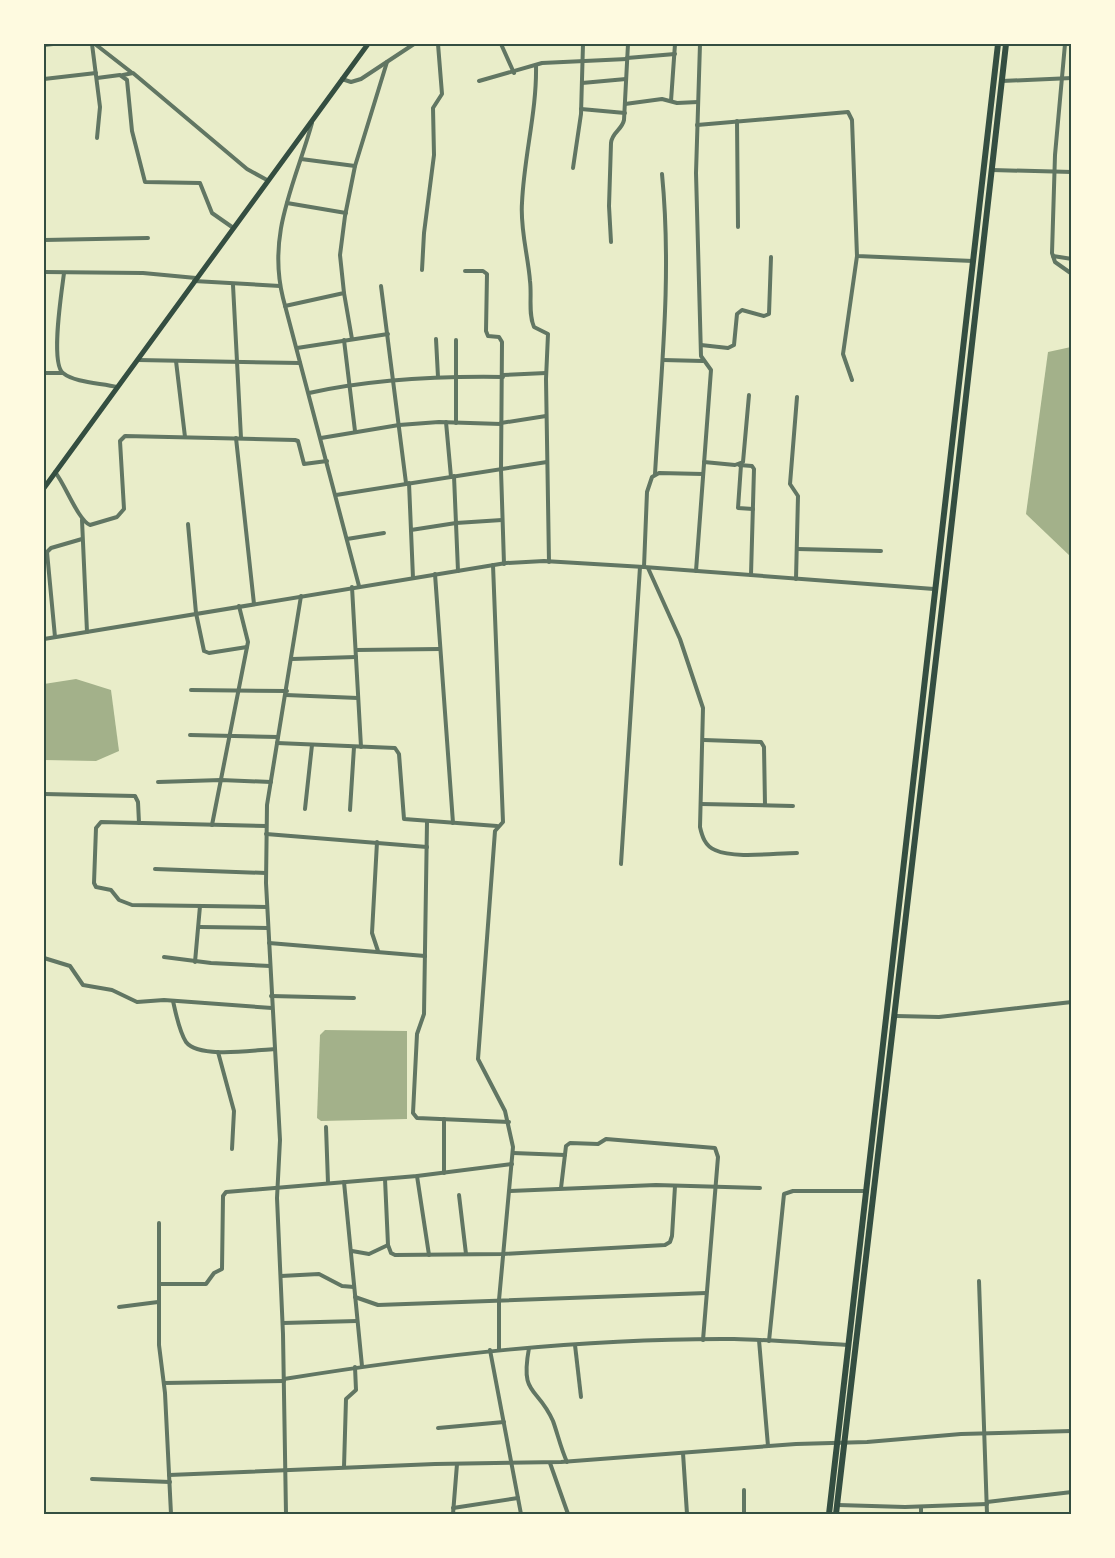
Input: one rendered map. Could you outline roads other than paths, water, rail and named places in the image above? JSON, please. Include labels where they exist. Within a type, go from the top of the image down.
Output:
[{"type":"highway","points":[[836,1515],[849,1346],[866,1191],[998,44]]},
{"type":"highway","points":[[829,1515],[841,1443],[896,1016],[1006,44]]},
{"type":"main road","points":[[44,488],[232,227],[368,44]]},
{"type":"street","points":[[44,45],[53,44]]},
{"type":"street","points":[[94,44],[247,169],[267,180]]},
{"type":"street","points":[[94,44],[100,107],[98,138]]},
{"type":"street","points":[[341,79],[356,81],[414,44]]},
{"type":"street","points":[[422,270],[424,232],[434,155],[433,108],[443,90],[438,44]]},
{"type":"street","points":[[501,44],[514,73]]},
{"type":"street","points":[[573,168],[581,109],[584,44]]},
{"type":"street","points":[[611,242],[609,206],[611,138],[623,127],[628,44]]},
{"type":"street","points":[[671,101],[675,44]]},
{"type":"street","points":[[700,44],[698,125],[701,345],[704,362]]},
{"type":"street","points":[[1065,44],[1060,79],[1053,256],[1058,265],[1071,274]]},
{"type":"street","points":[[480,81],[536,65],[675,54]]},
{"type":"street","points":[[352,339],[340,255],[355,166],[387,62]]},
{"type":"street","points":[[536,65],[536,103],[530,127],[521,212],[531,283],[531,321],[534,327],[548,334],[546,416],[549,562]]},
{"type":"street","points":[[44,79],[132,73]]},
{"type":"street","points":[[120,75],[127,81],[132,131],[145,183],[200,183],[212,213],[232,227]]},
{"type":"street","points":[[1002,81],[1071,78]]},
{"type":"street","points":[[582,83],[626,79]]},
{"type":"street","points":[[625,104],[662,99],[698,102]]},
{"type":"street","points":[[581,109],[625,113]]},
{"type":"street","points":[[698,125],[803,114],[850,114],[857,256],[843,354],[852,380]]},
{"type":"street","points":[[312,121],[286,203],[276,249],[280,286],[359,586]]},
{"type":"street","points":[[737,121],[738,227]]},
{"type":"street","points":[[301,159],[355,166]]},
{"type":"street","points":[[992,170],[1071,172]]},
{"type":"street","points":[[621,864],[648,486],[655,474],[663,360],[668,241],[662,174]]},
{"type":"street","points":[[286,203],[346,213]]},
{"type":"street","points":[[44,240],[148,238]]},
{"type":"street","points":[[857,256],[974,261]]},
{"type":"street","points":[[1053,256],[1071,259]]},
{"type":"street","points":[[701,345],[728,348],[734,345],[737,316],[742,310],[764,316],[769,314],[771,257]]},
{"type":"street","points":[[465,271],[487,274],[486,331],[488,336],[502,339],[501,470],[504,564]]},
{"type":"street","points":[[44,272],[143,273],[233,285],[280,286]]},
{"type":"street","points":[[63,373],[56,353],[64,273]]},
{"type":"street","points":[[233,285],[238,362],[239,438],[254,604]]},
{"type":"street","points":[[381,286],[408,483],[413,578]]},
{"type":"street","points":[[285,306],[344,293]]},
{"type":"street","points":[[296,348],[388,334]]},
{"type":"street","points":[[436,339],[438,377]]},
{"type":"street","points":[[344,340],[355,431]]},
{"type":"street","points":[[456,340],[456,423]]},
{"type":"street","points":[[138,360],[300,363]]},
{"type":"street","points":[[663,360],[704,362],[710,365],[711,370],[696,571]]},
{"type":"street","points":[[176,361],[185,437]]},
{"type":"street","points":[[44,373],[63,373],[117,387]]},
{"type":"street","points":[[309,393],[349,384],[393,380],[546,373]]},
{"type":"street","points":[[749,395],[744,459],[740,465],[738,508],[753,509]]},
{"type":"street","points":[[796,579],[798,496],[790,484],[797,397]]},
{"type":"street","points":[[321,438],[399,425],[446,422],[501,423],[546,416]]},
{"type":"street","points":[[446,422],[453,476],[458,571]]},
{"type":"street","points":[[82,520],[90,525],[97,524],[117,517],[124,509],[121,438],[295,440],[302,463],[327,461]]},
{"type":"street","points":[[336,495],[547,462]]},
{"type":"street","points":[[704,462],[752,466],[754,469],[751,575]]},
{"type":"street","points":[[55,472],[68,490],[82,520],[87,632]]},
{"type":"street","points":[[655,474],[703,474]]},
{"type":"street","points":[[411,530],[456,523],[503,520]]},
{"type":"street","points":[[188,524],[196,613],[206,652],[247,647]]},
{"type":"street","points":[[347,539],[384,533]]},
{"type":"street","points":[[55,637],[47,552],[51,548],[82,539]]},
{"type":"street","points":[[797,549],[881,551]]},
{"type":"street","points":[[44,639],[504,564],[549,562],[644,567],[934,589]]},
{"type":"street","points":[[494,565],[503,818],[502,824],[495,831],[478,1059],[495,1089],[509,1122],[513,1153],[499,1302],[499,1350]]},
{"type":"street","points":[[644,567],[680,639],[700,694],[704,740],[702,836],[715,850],[738,854],[798,853]]},
{"type":"street","points":[[435,574],[453,823]]},
{"type":"street","points":[[352,587],[361,747]]},
{"type":"street","points":[[286,1515],[287,1471],[278,1186],[280,1140],[268,943],[266,826],[301,596]]},
{"type":"street","points":[[212,825],[247,647],[247,635],[239,606]]},
{"type":"street","points":[[356,651],[440,648]]},
{"type":"street","points":[[292,659],[356,657]]},
{"type":"street","points":[[191,690],[358,698]]},
{"type":"street","points":[[190,735],[279,737]]},
{"type":"street","points":[[704,740],[761,742],[764,747],[765,805]]},
{"type":"street","points":[[278,742],[397,749],[402,816],[406,820],[498,826]]},
{"type":"street","points":[[305,809],[312,745]]},
{"type":"street","points":[[350,810],[354,747]]},
{"type":"street","points":[[158,782],[221,780],[271,782]]},
{"type":"street","points":[[44,794],[135,796],[139,823]]},
{"type":"street","points":[[701,804],[793,806]]},
{"type":"street","points":[[266,826],[104,822],[97,825],[95,886],[111,890],[119,900],[132,905],[267,907]]},
{"type":"street","points":[[427,822],[424,1014],[417,1034],[413,1113],[417,1118],[509,1122]]},
{"type":"street","points":[[266,834],[427,847]]},
{"type":"street","points":[[377,842],[372,933],[378,952]]},
{"type":"street","points":[[155,869],[266,873]]},
{"type":"street","points":[[195,962],[200,927],[200,906]]},
{"type":"street","points":[[200,927],[268,928]]},
{"type":"street","points":[[268,943],[425,956]]},
{"type":"street","points":[[164,957],[195,962],[270,966]]},
{"type":"street","points":[[44,958],[70,966],[83,985],[112,990],[137,1002],[173,1001],[272,1008]]},
{"type":"street","points":[[271,996],[354,998]]},
{"type":"street","points":[[173,1001],[187,1043],[197,1049],[218,1052],[275,1049]]},
{"type":"street","points":[[896,1016],[939,1017],[1071,1002]]},
{"type":"street","points":[[218,1052],[234,1110],[232,1149]]},
{"type":"street","points":[[444,1119],[444,1173]]},
{"type":"street","points":[[326,1127],[328,1183]]},
{"type":"street","points":[[561,1188],[566,1146],[570,1143],[598,1144],[606,1139],[712,1146],[718,1157],[703,1340]]},
{"type":"street","points":[[513,1153],[565,1155]]},
{"type":"street","points":[[159,1284],[209,1282],[212,1275],[223,1266],[223,1194],[278,1186],[417,1176],[512,1164]]},
{"type":"street","points":[[417,1176],[429,1254]]},
{"type":"street","points":[[385,1179],[388,1245],[391,1253],[395,1255],[503,1254],[668,1243],[672,1236],[675,1186]]},
{"type":"street","points":[[344,1182],[362,1366]]},
{"type":"street","points":[[510,1191],[675,1186],[760,1188]]},
{"type":"street","points":[[769,1341],[784,1194],[793,1191],[866,1191]]},
{"type":"street","points":[[459,1195],[466,1254]]},
{"type":"street","points":[[159,1223],[159,1345],[165,1383],[171,1515]]},
{"type":"street","points":[[352,1251],[369,1254],[388,1245]]},
{"type":"street","points":[[281,1276],[319,1274],[342,1286],[354,1287]]},
{"type":"street","points":[[979,1281],[986,1433],[987,1515]]},
{"type":"street","points":[[355,1297],[378,1305],[706,1293]]},
{"type":"street","points":[[119,1308],[158,1302]]},
{"type":"street","points":[[283,1323],[357,1321]]},
{"type":"street","points":[[165,1383],[284,1380],[362,1366],[490,1350],[575,1345],[703,1340],[849,1346]]},
{"type":"street","points":[[759,1341],[768,1446]]},
{"type":"street","points":[[575,1345],[580,1397]]},
{"type":"street","points":[[529,1348],[525,1369],[527,1380],[533,1395],[551,1418],[567,1462]]},
{"type":"street","points":[[490,1350],[520,1515]]},
{"type":"street","points":[[344,1467],[346,1400],[356,1390],[356,1367]]},
{"type":"street","points":[[438,1428],[504,1422]]},
{"type":"street","points":[[169,1475],[344,1467],[550,1463],[768,1446],[986,1433],[1071,1431]]},
{"type":"street","points":[[683,1453],[687,1515]]},
{"type":"street","points":[[550,1463],[568,1515]]},
{"type":"street","points":[[446,1515],[453,1514],[457,1464]]},
{"type":"street","points":[[92,1479],[170,1482]]},
{"type":"street","points":[[744,1490],[744,1515]]},
{"type":"street","points":[[837,1505],[921,1507],[987,1503],[1071,1492]]},
{"type":"street","points":[[453,1508],[518,1498]]},
{"type":"street","points":[[921,1507],[921,1515]]}]
